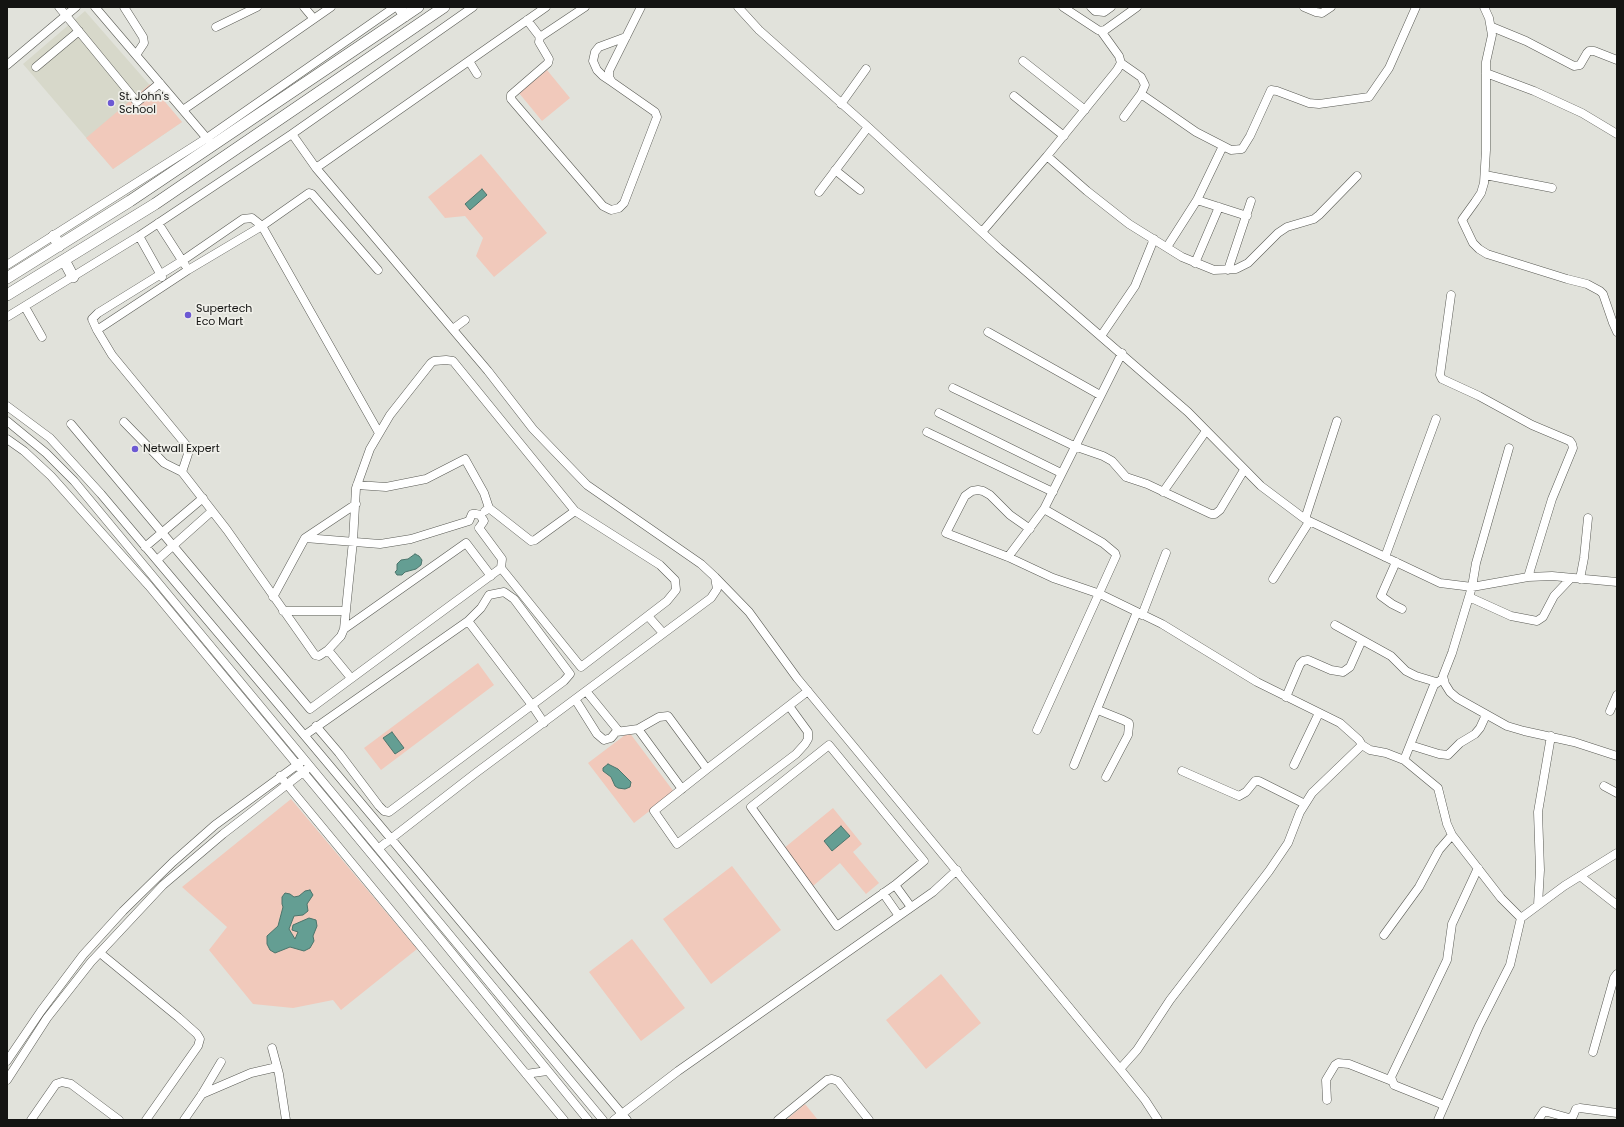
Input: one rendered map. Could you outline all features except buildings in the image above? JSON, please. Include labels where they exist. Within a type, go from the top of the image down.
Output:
[{"type":"main road","points":[[7,278],[56,241],[130,201],[210,142],[402,11],[418,7]]},
{"type":"main road","points":[[7,296],[154,204],[444,7]]},
{"type":"main road","points":[[64,260],[73,277]]},
{"type":"street","points":[[59,7],[137,102],[160,83]]},
{"type":"street","points":[[7,65],[76,7]]},
{"type":"street","points":[[95,7],[210,142],[395,7]]},
{"type":"street","points":[[124,7],[143,37],[144,43],[136,55]]},
{"type":"street","points":[[216,27],[257,7]]},
{"type":"street","points":[[304,7],[314,18]]},
{"type":"street","points":[[183,110],[331,7]]},
{"type":"street","points":[[7,317],[139,236],[292,134],[473,7]]},
{"type":"street","points":[[316,168],[546,7]]},
{"type":"street","points":[[540,37],[585,7]]},
{"type":"street","points":[[612,82],[609,77],[609,71],[641,7]]},
{"type":"street","points":[[738,7],[759,30],[868,127],[999,248],[1122,353],[1188,412],[1261,486],[1307,521],[1440,583],[1472,587],[1528,577],[1552,576],[1617,582]]},
{"type":"street","points":[[1063,7],[1101,31],[1119,56],[1121,64],[1141,77],[1144,81],[1145,85],[1141,94],[1124,117]]},
{"type":"street","points":[[1091,7],[1099,12],[1104,12],[1111,7]]},
{"type":"street","points":[[1101,31],[1105,30],[1137,7]]},
{"type":"street","points":[[1304,7],[1316,12],[1322,12],[1331,7]]},
{"type":"street","points":[[1141,94],[1196,132],[1231,150],[1242,149],[1250,136],[1271,90],[1277,90],[1310,103],[1319,104],[1369,97],[1389,68],[1416,7]]},
{"type":"street","points":[[1484,7],[1492,27],[1492,35],[1486,62],[1485,175],[1481,193],[1462,220],[1473,243],[1478,249],[1487,254],[1587,284],[1597,289],[1603,294],[1612,324],[1617,332]]},
{"type":"street","points":[[527,20],[540,37],[539,42],[550,59],[548,63],[511,95],[511,99],[603,206],[611,210],[619,208],[624,203],[657,117],[655,112],[603,76],[597,70],[593,61],[594,52],[599,47],[626,37]]},
{"type":"street","points":[[1492,27],[1526,41],[1574,66],[1580,65],[1587,53],[1590,51],[1594,51],[1617,60]]},
{"type":"street","points":[[36,67],[79,31]]},
{"type":"street","points":[[469,61],[477,74]]},
{"type":"street","points":[[1023,61],[1085,110]]},
{"type":"street","points":[[982,232],[1064,136],[1121,64]]},
{"type":"street","points":[[841,104],[866,70]]},
{"type":"street","points":[[1486,73],[1541,94],[1582,113],[1617,134]]},
{"type":"street","points":[[1014,96],[1064,136]]},
{"type":"street","points":[[819,192],[868,127]]},
{"type":"street","points":[[292,134],[316,168],[453,329],[533,429],[587,485],[701,564],[749,612],[808,691],[1120,1068],[1145,1100],[1158,1120]]},
{"type":"street","points":[[1168,247],[1197,200],[1223,146]]},
{"type":"street","points":[[1047,156],[1087,191],[1129,224],[1154,238],[1182,257],[1214,270],[1236,269],[1248,263],[1278,233],[1287,227],[1314,219],[1357,176]]},
{"type":"street","points":[[835,170],[860,190]]},
{"type":"street","points":[[1485,175],[1552,188]]},
{"type":"street","points":[[97,330],[166,284],[262,226],[307,194],[311,193],[378,270]]},
{"type":"street","points":[[1197,200],[1246,216]]},
{"type":"street","points":[[1228,270],[1251,201]]},
{"type":"street","points":[[1195,263],[1219,207]]},
{"type":"street","points":[[182,472],[188,454],[186,446],[112,355],[92,320],[98,313],[182,261],[243,219],[252,218],[262,226],[379,433]]},
{"type":"street","points":[[158,223],[188,270]]},
{"type":"street","points":[[139,236],[166,284]]},
{"type":"street","points":[[1101,336],[1136,286],[1154,238]]},
{"type":"street","points":[[7,265],[56,241]]},
{"type":"street","points":[[1451,295],[1440,375],[1442,379],[1479,396],[1532,425],[1570,441],[1572,444],[1573,448],[1552,499],[1528,577]]},
{"type":"street","points":[[25,307],[42,337]]},
{"type":"street","points":[[453,329],[465,320]]},
{"type":"street","points":[[988,332],[1100,395]]},
{"type":"street","points":[[1008,557],[1030,529],[1053,492],[1074,446],[1122,353]]},
{"type":"street","points":[[124,422],[164,463],[182,472],[203,498],[315,655],[319,656],[328,650],[341,636],[344,629],[357,485],[370,449],[390,415],[431,363],[446,360],[453,361],[575,510],[660,566],[675,580],[676,590],[667,601],[581,667],[501,568]]},
{"type":"street","points":[[953,388],[1074,446],[1103,456],[1112,461],[1126,477],[1147,484],[1211,514],[1215,514],[1225,503],[1244,470]]},
{"type":"street","points":[[7,406],[50,438],[157,560],[624,1117]]},
{"type":"street","points":[[939,413],[1061,473]]},
{"type":"street","points":[[1385,557],[1436,419]]},
{"type":"street","points":[[7,421],[41,449],[74,481],[603,1120]]},
{"type":"street","points":[[1273,579],[1307,521],[1337,421]]},
{"type":"street","points":[[71,424],[310,709],[501,568],[502,559],[479,528]]},
{"type":"street","points":[[1163,492],[1206,430]]},
{"type":"street","points":[[927,432],[1053,492]]},
{"type":"street","points":[[7,438],[51,476],[144,580],[304,772],[588,1120]]},
{"type":"street","points":[[41,449],[50,438]]},
{"type":"street","points":[[1404,760],[1443,676],[1452,653],[1472,587],[1476,562],[1509,448]]},
{"type":"street","points":[[357,485],[386,487],[426,479],[465,459],[484,493],[489,508],[531,541],[535,540],[575,510]]},
{"type":"street","points":[[1030,529],[1010,515],[986,492],[978,490],[972,491],[965,496],[946,533],[1008,557],[1053,578],[1100,594],[1162,624],[1257,682],[1340,723],[1370,750],[1386,753],[1404,760],[1438,788],[1447,824],[1452,835],[1501,898],[1521,918]]},
{"type":"street","points":[[145,547],[203,498]]},
{"type":"street","points":[[273,597],[305,538],[356,504]]},
{"type":"street","points":[[305,538],[353,541],[370,544],[380,544],[411,539],[468,521],[472,514],[480,515],[489,508]]},
{"type":"street","points":[[1037,730],[1116,558],[1115,553],[1103,543],[1044,508]]},
{"type":"street","points":[[157,560],[212,511]]},
{"type":"street","points":[[479,528],[484,521],[480,515]]},
{"type":"street","points":[[1580,579],[1584,558],[1588,518]]},
{"type":"street","points":[[468,521],[472,528],[479,528]]},
{"type":"street","points":[[344,629],[466,543],[491,576]]},
{"type":"street","points":[[1074,765],[1166,553]]},
{"type":"street","points":[[1396,562],[1381,596],[1402,609]]},
{"type":"street","points":[[379,848],[477,772],[711,598],[716,589],[715,577]]},
{"type":"street","points":[[1469,597],[1505,614],[1537,621],[1543,617],[1554,596],[1571,578]]},
{"type":"street","points":[[305,735],[316,726],[468,621],[481,608],[489,595],[504,592],[514,599],[570,674],[564,681],[389,812],[384,811],[379,806],[316,726]]},
{"type":"street","points":[[283,611],[346,611]]},
{"type":"street","points":[[648,616],[663,633]]},
{"type":"street","points":[[468,621],[544,723]]},
{"type":"street","points":[[1335,625],[1391,656],[1406,671],[1416,676],[1440,681],[1457,698],[1507,726],[1574,742],[1617,756]]},
{"type":"street","points":[[1286,697],[1300,664],[1303,661],[1308,660],[1331,670],[1343,672],[1350,667],[1362,640]]},
{"type":"street","points":[[328,650],[351,678]]},
{"type":"street","points":[[586,690],[614,724],[617,729],[616,732]]},
{"type":"street","points":[[789,706],[808,732],[808,739],[805,744],[796,754],[677,844],[654,811],[808,691]]},
{"type":"street","points":[[1610,711],[1617,695]]},
{"type":"street","points":[[575,699],[601,738],[607,740],[616,732],[638,729],[659,716],[668,716],[707,769]]},
{"type":"street","points":[[1098,710],[1129,724],[1128,735],[1106,777]]},
{"type":"street","points":[[1294,765],[1319,713]]},
{"type":"street","points":[[1410,745],[1439,754],[1448,755],[1460,743],[1475,734],[1480,728],[1486,715]]},
{"type":"street","points":[[638,729],[682,789]]},
{"type":"street","points":[[1538,904],[1540,870],[1538,812],[1551,736]]},
{"type":"street","points":[[830,744],[924,860],[895,885],[837,926],[752,807],[830,744]]},
{"type":"street","points":[[1120,1068],[1138,1050],[1170,1000],[1273,865],[1288,843],[1300,812],[1312,793],[1362,744]]},
{"type":"street","points":[[7,1062],[41,1011],[83,955],[123,911],[173,862],[215,825],[305,759]]},
{"type":"street","points":[[337,774],[348,765]]},
{"type":"street","points":[[7,1080],[47,1018],[100,953],[163,885],[223,834],[311,766]]},
{"type":"street","points":[[1182,771],[1239,796],[1246,792],[1255,781],[1259,781],[1305,804]]},
{"type":"street","points":[[280,776],[531,1073],[564,1120]]},
{"type":"street","points":[[1604,786],[1617,793]]},
{"type":"street","points":[[1384,935],[1419,888],[1439,850],[1452,835]]},
{"type":"street","points":[[1438,1120],[1479,1026],[1510,965],[1521,918],[1538,904],[1617,853]]},
{"type":"street","points":[[1392,1081],[1392,1073],[1447,960],[1452,924],[1478,868]]},
{"type":"street","points":[[614,1120],[624,1117],[678,1071],[933,892],[957,870]]},
{"type":"street","points":[[1580,876],[1617,905]]},
{"type":"street","points":[[895,885],[912,907]]},
{"type":"street","points":[[883,893],[899,916]]},
{"type":"street","points":[[100,953],[178,1017],[197,1034],[200,1039],[198,1046],[146,1120]]},
{"type":"street","points":[[1594,1052],[1614,978],[1617,974]]},
{"type":"street","points":[[272,1048],[277,1067],[286,1120]]},
{"type":"street","points":[[184,1120],[221,1062]]},
{"type":"street","points":[[1326,1100],[1326,1080],[1335,1065],[1338,1063],[1349,1064],[1392,1081],[1399,1088],[1444,1105]]},
{"type":"street","points":[[202,1094],[251,1073],[277,1067]]},
{"type":"street","points":[[531,1073],[547,1070]]},
{"type":"street","points":[[778,1120],[827,1080],[832,1080],[838,1081],[869,1120]]},
{"type":"street","points":[[31,1120],[56,1084],[62,1082],[71,1084],[119,1120]]},
{"type":"street","points":[[1538,1120],[1544,1111],[1569,1118],[1573,1116],[1576,1109],[1580,1108],[1617,1113]]},
{"type":"shaded area","name":"St. John's School","points":[[85,11],[182,122],[113,169],[23,64]]},
{"type":"shaded area","points":[[547,70],[570,98],[542,121],[519,93]]},
{"type":"shaded area","points":[[150,84],[182,122],[113,169],[86,138]]},
{"type":"shaded area","points":[[481,154],[547,233],[494,277],[476,256],[483,238],[465,216],[445,218],[428,197]]},
{"type":"shaded area","points":[[478,663],[494,685],[381,770],[364,748]]},
{"type":"shaded area","points":[[629,732],[674,792],[634,823],[588,763]]},
{"type":"shaded area","points":[[291,799],[417,949],[341,1010],[333,1000],[293,1008],[253,1004],[209,950],[227,927],[182,887]]},
{"type":"shaded area","points":[[833,808],[862,844],[853,852],[879,883],[866,894],[840,863],[813,886],[783,849]]},
{"type":"shaded area","points":[[732,866],[781,930],[711,984],[663,919]]},
{"type":"shaded area","points":[[632,939],[685,1008],[641,1041],[589,972]]},
{"type":"shaded area","points":[[941,974],[981,1023],[926,1069],[886,1020]]},
{"type":"shaded area","points":[[805,1104],[818,1120],[786,1120]]},
{"type":"water","points":[[482,189],[487,195],[470,210],[465,204]]},
{"type":"water","points":[[415,554],[422,560],[421,565],[416,569],[405,572],[402,575],[397,575],[395,572],[397,570],[397,564],[401,560],[408,559]]},
{"type":"water","points":[[392,732],[404,748],[395,754],[383,738]]},
{"type":"water","points":[[608,764],[618,769],[631,782],[630,787],[625,789],[615,786],[611,777],[603,771],[603,768]]},
{"type":"water","points":[[841,826],[850,836],[832,851],[824,841]]},
{"type":"water","points":[[310,890],[313,895],[307,904],[308,911],[303,915],[294,916],[289,929],[295,939],[298,932],[292,930],[293,925],[309,918],[316,920],[317,926],[313,936],[314,941],[310,948],[304,951],[290,947],[275,953],[270,950],[267,944],[267,936],[278,926],[283,907],[282,897],[285,893],[294,897],[299,896],[305,891]]},
{"type":"place","name":"St. John's School","points":[[111,103]]},
{"type":"place","name":"Supertech Eco Mart","points":[[188,315]]},
{"type":"place","name":"Netwall Expert","points":[[135,449]]}]
